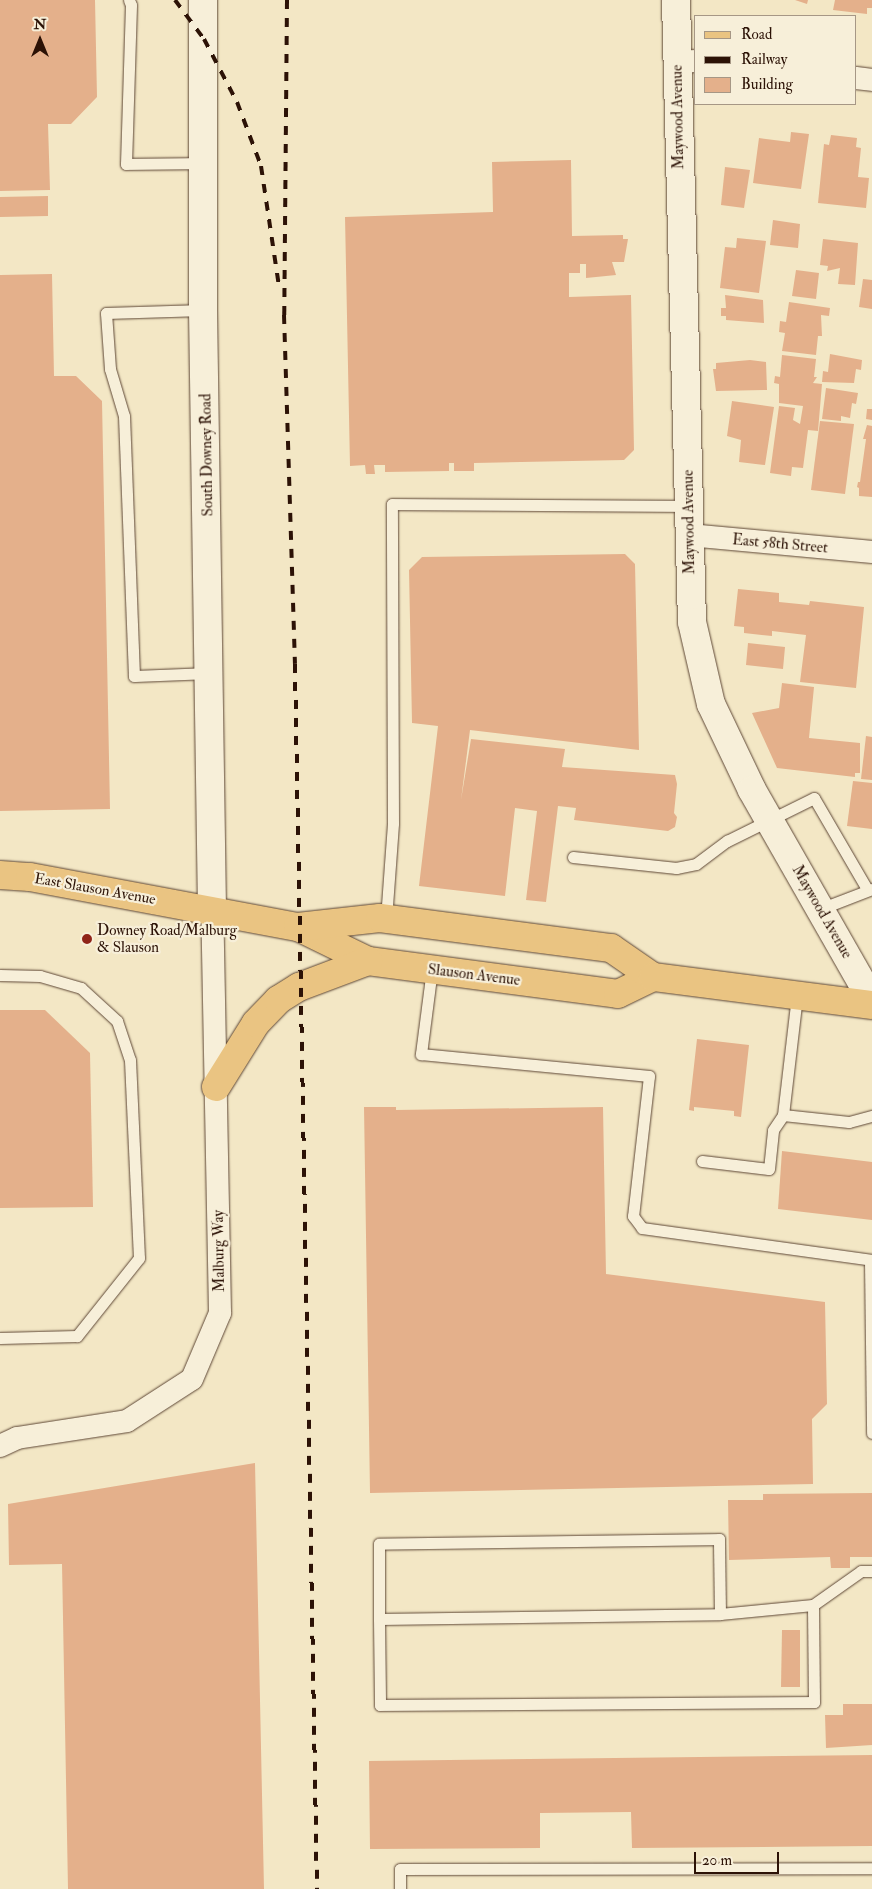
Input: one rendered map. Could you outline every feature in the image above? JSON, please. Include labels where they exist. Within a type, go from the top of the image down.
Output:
[{"type":"main road","name":"East Slauson Avenue","points":[[0,875],[201,909]]},
{"type":"main road","name":"Slauson Avenue","points":[[201,909],[298,927],[368,961],[618,994],[653,977]]},
{"type":"main road","name":"Slauson Avenue","points":[[298,927],[386,919],[611,948],[653,977],[872,1005]]},
{"type":"main road","points":[[216,1087],[256,1024],[278,1000],[299,987],[368,961]]},
{"type":"street","name":"South Downey Road","points":[[201,909],[210,673],[203,310],[205,164],[203,0]]},
{"type":"street","name":"Maywood Avenue","points":[[676,0],[686,61],[689,535],[692,622],[711,704],[770,821],[872,1000]]},
{"type":"street","points":[[857,78],[872,80]]},
{"type":"street","name":"East 58th Street","points":[[689,535],[872,552]]},
{"type":"street","name":"Malburg Way","points":[[0,1446],[17,1438],[127,1421],[192,1379],[220,1313],[216,1087],[201,909]]},
{"type":"lane","points":[[129,0],[131,5],[126,164],[205,164]]},
{"type":"lane","points":[[203,310],[106,313],[110,369],[124,416],[134,676],[210,673]]},
{"type":"lane","points":[[386,919],[393,822],[392,504],[689,506]]},
{"type":"lane","points":[[573,857],[676,868],[696,864],[726,841],[814,798],[869,889],[820,909]]},
{"type":"lane","points":[[432,970],[421,1054],[649,1076],[633,1216],[642,1228],[871,1260],[872,1434]]},
{"type":"lane","points":[[0,975],[40,976],[80,988],[117,1021],[130,1060],[139,1258],[77,1336],[0,1338]]},
{"type":"lane","points":[[702,1162],[769,1170],[774,1130],[783,1115],[797,995]]},
{"type":"lane","points":[[783,1115],[849,1122],[872,1116]]},
{"type":"lane","points":[[720,1614],[719,1539],[379,1544],[380,1705],[814,1702],[813,1605]]},
{"type":"lane","points":[[378,1619],[720,1614],[813,1605],[861,1571],[872,1571]]},
{"type":"lane","points":[[400,1889],[400,1869],[872,1868]]},
{"type":"building","points":[[0,0],[95,0],[97,97],[71,124],[48,124],[50,190],[0,191]]},
{"type":"building","points":[[795,0],[808,0],[807,4]]},
{"type":"building","points":[[835,0],[872,0],[872,8],[867,8],[867,14],[833,10]]},
{"type":"building","points":[[791,132],[809,134],[801,189],[753,183],[759,138],[790,142]]},
{"type":"building","points":[[831,135],[857,138],[856,147],[861,148],[858,177],[869,178],[866,208],[818,203],[824,144],[829,145]]},
{"type":"building","points":[[571,160],[572,236],[623,235],[623,239],[628,239],[624,262],[612,262],[616,275],[586,278],[586,264],[580,264],[580,273],[569,273],[569,297],[631,295],[634,450],[624,460],[474,463],[474,471],[454,471],[454,463],[449,463],[449,471],[385,472],[385,465],[374,465],[375,474],[366,474],[365,465],[350,466],[345,217],[493,212],[492,162]]},
{"type":"building","points":[[725,167],[750,170],[744,208],[721,205]]},
{"type":"building","points":[[48,196],[48,216],[0,217],[0,197]]},
{"type":"building","points":[[773,220],[800,224],[798,248],[770,245]]},
{"type":"building","points":[[737,238],[766,241],[759,293],[720,288],[725,247],[736,248]]},
{"type":"building","points":[[823,239],[858,243],[855,285],[838,284],[840,268],[827,271],[828,266],[820,265]]},
{"type":"building","points":[[796,270],[819,273],[816,299],[792,296]]},
{"type":"building","points":[[52,274],[54,376],[76,376],[102,401],[110,809],[0,811],[0,275]]},
{"type":"building","points":[[863,279],[872,280],[872,309],[859,307]]},
{"type":"building","points":[[725,295],[763,300],[764,323],[726,320],[726,316],[721,316],[721,308],[726,308]]},
{"type":"building","points":[[789,302],[830,308],[829,316],[821,315],[822,336],[818,336],[816,355],[782,351],[785,333],[779,332],[780,321],[786,322]]},
{"type":"building","points":[[830,354],[862,360],[861,370],[856,369],[854,383],[822,382],[823,371],[828,372]]},
{"type":"building","points":[[782,355],[816,359],[814,377],[817,377],[813,383],[822,384],[818,431],[808,430],[803,468],[792,467],[791,476],[770,473],[779,406],[795,408],[793,420],[800,424],[803,406],[779,403],[779,384],[774,383],[775,376],[780,377]]},
{"type":"building","points":[[750,360],[766,362],[767,390],[716,391],[713,369],[716,369],[716,363]]},
{"type":"building","points":[[826,388],[858,393],[856,404],[852,403],[850,418],[841,416],[841,421],[822,419]]},
{"type":"building","points":[[732,401],[774,407],[765,465],[739,462],[741,440],[727,436]]},
{"type":"building","points":[[867,409],[872,409],[872,420],[866,419]]},
{"type":"building","points":[[820,421],[854,424],[845,494],[811,490]]},
{"type":"building","points":[[867,425],[872,426],[872,497],[859,496],[859,488],[857,487],[858,482],[860,482],[866,439],[863,439]]},
{"type":"building","points":[[625,554],[635,564],[639,750],[470,730],[461,800],[471,739],[565,749],[562,767],[675,775],[677,784],[674,813],[677,817],[675,827],[668,831],[574,820],[576,808],[558,806],[546,902],[526,900],[537,811],[515,808],[505,896],[419,886],[438,726],[412,723],[409,570],[422,557]]},
{"type":"building","points":[[738,589],[779,593],[779,602],[809,605],[810,601],[864,607],[856,688],[800,682],[806,635],[772,631],[772,636],[744,633],[744,627],[734,626]]},
{"type":"building","points":[[748,643],[785,647],[783,669],[746,665]]},
{"type":"building","points":[[782,683],[814,687],[809,738],[860,743],[860,773],[855,773],[855,777],[777,768],[752,713],[779,708]]},
{"type":"building","points":[[866,736],[872,737],[872,780],[861,779]]},
{"type":"building","points":[[853,781],[872,783],[872,829],[847,826]]},
{"type":"building","points":[[0,1010],[45,1010],[90,1053],[93,1207],[0,1208]]},
{"type":"building","points":[[697,1039],[749,1045],[741,1117],[734,1116],[734,1111],[694,1107],[694,1111],[689,1110]]},
{"type":"building","points":[[364,1107],[396,1107],[396,1110],[603,1107],[606,1274],[825,1302],[827,1404],[812,1419],[813,1484],[370,1493]]},
{"type":"building","points":[[782,1151],[872,1162],[872,1220],[778,1209]]},
{"type":"building","points":[[255,1463],[264,1889],[68,1889],[62,1564],[9,1565],[8,1504]]},
{"type":"building","points":[[872,1493],[872,1557],[850,1557],[850,1568],[831,1568],[830,1557],[729,1560],[728,1500],[763,1500],[763,1494]]},
{"type":"building","points":[[782,1630],[800,1630],[800,1687],[781,1687]]},
{"type":"building","points":[[843,1704],[872,1704],[872,1745],[826,1748],[825,1715],[843,1715]]},
{"type":"building","points":[[872,1755],[872,1846],[632,1848],[631,1812],[540,1813],[540,1848],[370,1849],[369,1761]]},
{"type":"railway","points":[[175,0],[204,39],[237,102],[261,166],[279,287]]},
{"type":"railway","points":[[287,0],[284,315],[295,664],[317,1889]]},
{"type":"place","name":"Downey Road/Malburg & Slauson","points":[[87,939]]}]
